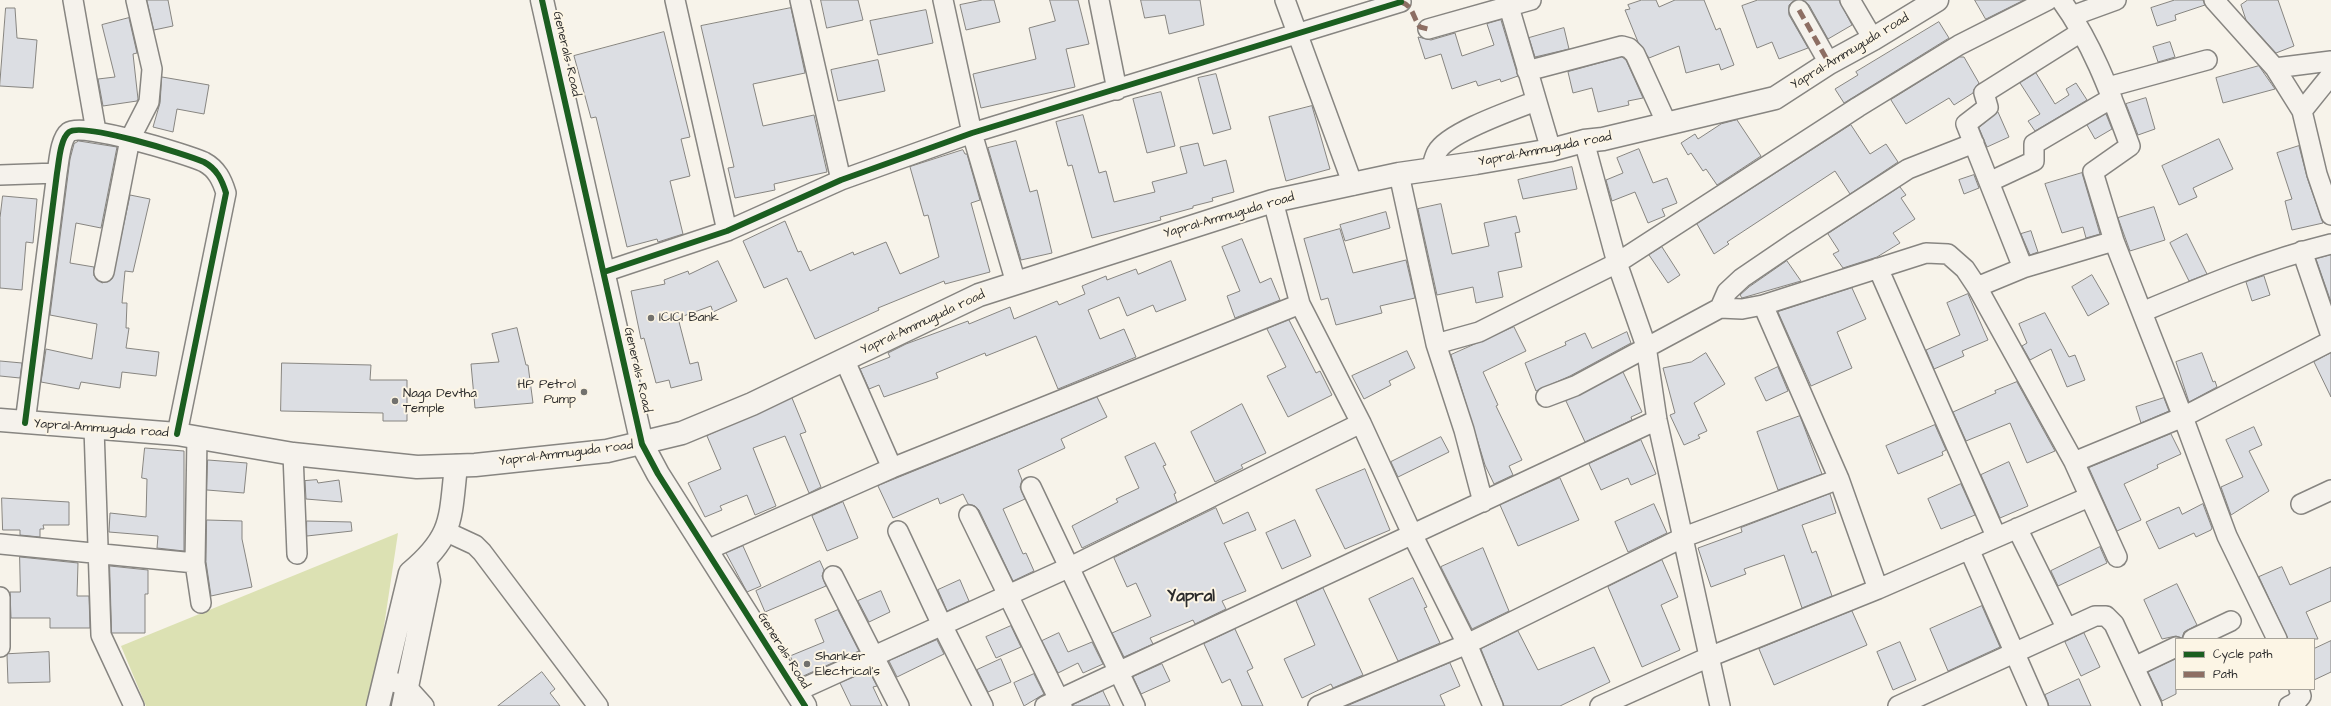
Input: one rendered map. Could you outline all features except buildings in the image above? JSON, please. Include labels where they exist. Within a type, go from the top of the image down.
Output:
[{"type":"main road","name":"Generals Road","points":[[542,0],[642,444],[658,474],[800,699]]},
{"type":"main road","name":"Yapral-Ammuguda road","points":[[0,420],[187,435],[293,454],[417,467],[456,466],[607,451],[642,444],[682,433],[745,407],[845,361],[979,295],[1273,201],[1399,174],[1551,150],[1584,141],[1603,139],[1775,98],[1829,63],[1873,39],[1937,0]]},
{"type":"main road","points":[[378,706],[410,573],[425,561],[447,532],[456,466]]},
{"type":"main road","points":[[405,696],[429,581],[425,561]]},
{"type":"street","points":[[73,0],[96,131]]},
{"type":"street","points":[[104,272],[130,139],[149,102],[152,69],[136,0]]},
{"type":"street","points":[[676,0],[727,231]]},
{"type":"street","points":[[800,0],[841,180]]},
{"type":"street","points":[[943,0],[972,133],[1016,283]]},
{"type":"street","points":[[1099,0],[1117,90]]},
{"type":"street","points":[[1285,0],[1353,185]]},
{"type":"street","points":[[1428,29],[1508,3],[1530,0]]},
{"type":"street","points":[[1850,0],[1873,39]]},
{"type":"street","points":[[1436,344],[1479,332],[1617,263],[1858,107],[1960,45],[2048,0]]},
{"type":"street","points":[[2061,0],[2081,32],[2110,93],[2130,146],[2094,172],[2114,241],[2184,416],[2228,536],[2277,638]]},
{"type":"street","points":[[2072,16],[2116,0]]},
{"type":"street","points":[[2214,0],[2275,68],[2302,111],[2317,174],[2331,215]]},
{"type":"street","points":[[604,272],[727,231],[841,180],[972,133],[1298,35],[1401,2]]},
{"type":"street","points":[[1508,3],[1551,150]]},
{"type":"street","points":[[1799,10],[1829,63]]},
{"type":"street","points":[[2023,268],[1966,124],[1988,108],[1984,93],[2081,32]]},
{"type":"street","points":[[1527,71],[1622,46],[1629,48],[1635,54],[1667,124]]},
{"type":"street","points":[[1989,182],[2034,161],[2034,144],[2110,93],[2207,60]]},
{"type":"street","points":[[2275,68],[2331,61]]},
{"type":"street","points":[[2302,111],[2331,75]]},
{"type":"street","points":[[1431,170],[1437,151],[1449,140],[1471,128],[1536,101]]},
{"type":"street","points":[[25,423],[57,173],[64,140],[68,133],[77,129],[96,131],[130,139],[204,163],[221,177],[226,193],[187,435],[194,563],[201,602]]},
{"type":"street","points":[[1584,141],[1617,263],[1646,346],[1657,420],[1720,706]]},
{"type":"street","points":[[1720,308],[1728,292],[1742,278],[1792,244],[1908,169],[1974,142]]},
{"type":"street","points":[[0,175],[57,173]]},
{"type":"street","points":[[1399,174],[1436,344],[1464,430],[1484,502]]},
{"type":"street","points":[[1273,201],[1300,304],[1361,423],[1413,536],[1467,644],[1493,706]]},
{"type":"street","points":[[1977,287],[2023,268],[2114,241]]},
{"type":"street","points":[[2142,312],[2215,282],[2302,251],[2331,244]]},
{"type":"street","points":[[2302,251],[2331,336]]},
{"type":"street","points":[[1546,397],[1575,386],[1646,346],[1720,308],[1742,309],[1763,305],[1926,253],[1948,254],[1965,269],[1977,287],[2074,462],[2117,557]]},
{"type":"street","points":[[1878,268],[1996,536]]},
{"type":"street","points":[[707,550],[892,468],[1300,304]]},
{"type":"street","points":[[1763,305],[1839,479],[1878,589]]},
{"type":"street","points":[[2074,462],[2184,416],[2331,341]]},
{"type":"street","points":[[845,361],[892,468]]},
{"type":"street","points":[[969,515],[1008,594],[1055,704],[1119,671],[1413,536],[1657,420]]},
{"type":"street","points":[[800,699],[872,656],[1070,567],[1361,423]]},
{"type":"street","points":[[94,428],[101,635],[134,706]]},
{"type":"street","points":[[293,454],[297,554]]},
{"type":"street","points":[[1318,706],[1467,644],[1684,537],[1839,479]]},
{"type":"street","points":[[1031,487],[1135,706]]},
{"type":"street","points":[[2301,504],[2331,490]]},
{"type":"street","points":[[1600,706],[1709,657],[1878,589],[1970,549],[1996,536],[2089,497]]},
{"type":"street","points":[[2017,528],[2067,629]]},
{"type":"street","points":[[898,531],[942,625],[983,706]]},
{"type":"street","points":[[447,532],[475,545],[482,552],[598,706]]},
{"type":"street","points":[[0,544],[194,563]]},
{"type":"street","points":[[1970,549],[2038,706]]},
{"type":"street","points":[[833,576],[872,656],[899,706]]},
{"type":"street","points":[[0,597],[0,647]]},
{"type":"street","points":[[1898,706],[1929,700],[2015,653],[2095,616],[2106,616],[2114,624],[2152,706]]},
{"type":"street","points":[[2195,638],[2231,621]]},
{"type":"street","points":[[2134,667],[2175,647]]},
{"type":"street","points":[[384,679],[405,696],[424,706]]},
{"type":"street","points":[[2289,706],[2295,704],[2301,696],[2299,690]]},
{"type":"green space","points":[[398,533],[372,706],[146,706],[121,646]]},
{"type":"marked path","points":[[1401,2],[1408,6],[1420,27],[1428,29]]},
{"type":"marked path","points":[[1799,10],[1829,63]]},
{"type":"cycle path","points":[[542,0],[642,444],[658,474],[805,706]]},
{"type":"cycle path","points":[[604,272],[727,231],[841,180],[972,133],[1401,2]]},
{"type":"cycle path","points":[[25,423],[60,151],[66,135],[69,132],[78,130],[93,131],[135,140],[204,162],[209,165],[218,175],[226,193],[177,434]]},
{"type":"place","name":"ICICI Bank","points":[[651,318]]},
{"type":"place","name":"HP Petrol Pump","points":[[584,392]]},
{"type":"place","name":"Naga Devtha Temple","points":[[395,401]]},
{"type":"place","name":"Shanker Electrical's","points":[[807,664]]},
{"type":"district","name":"Yapral","points":[[1191,597]]}]
